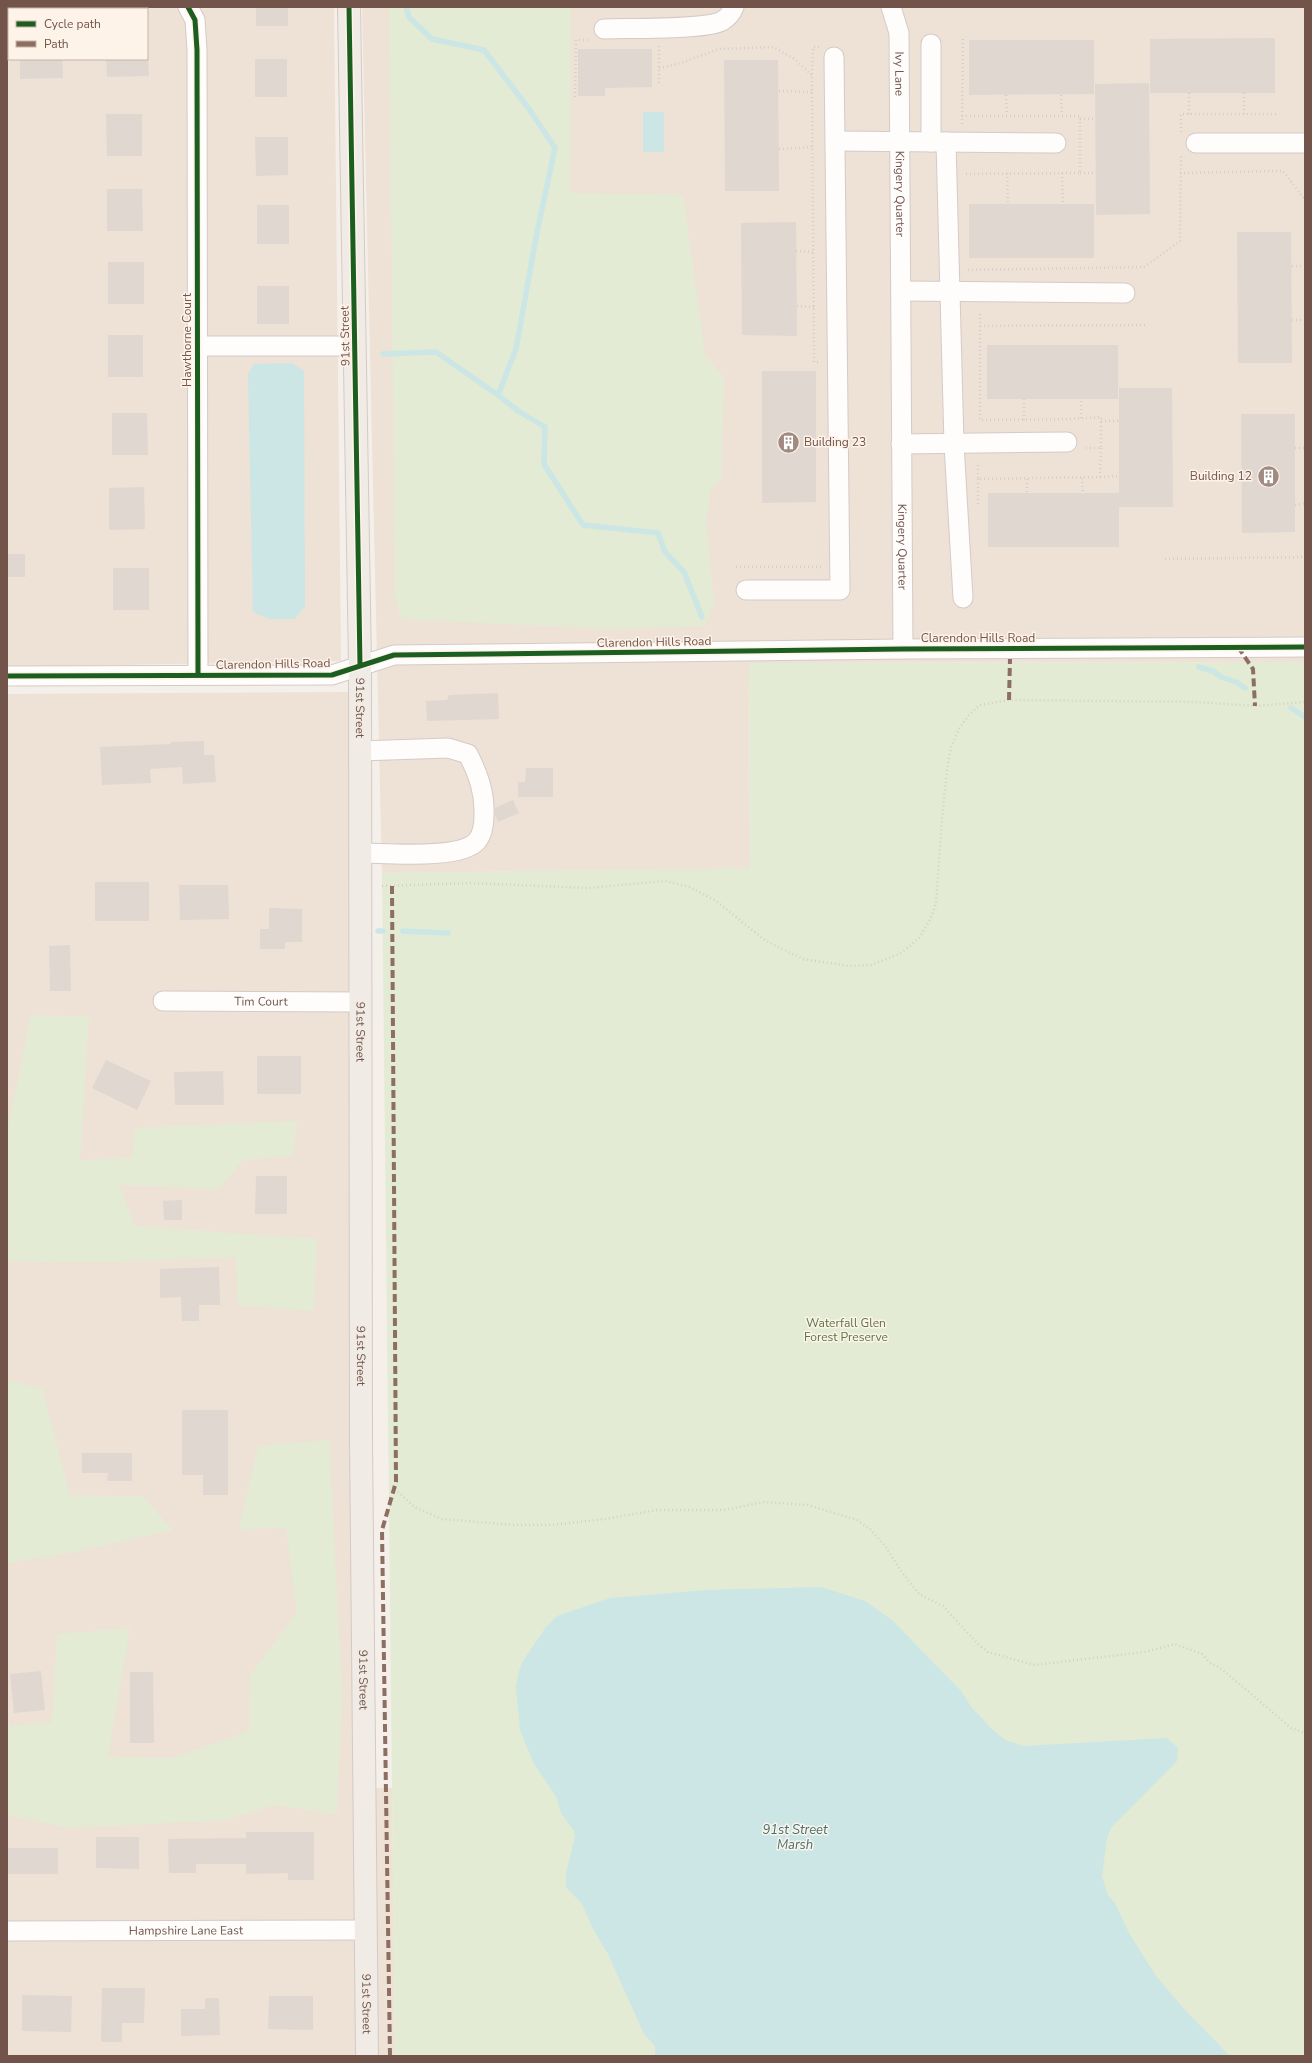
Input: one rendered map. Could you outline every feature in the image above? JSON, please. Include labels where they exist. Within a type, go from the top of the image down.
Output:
[{"type":"main road","name":"91st Street","points":[[349,7],[360,664],[361,1439],[367,2056]]},
{"type":"street","name":"Hawthorne Court","points":[[188,7],[195,20],[197,50],[198,676]]},
{"type":"street","points":[[602,34],[704,26],[722,21],[732,12],[734,7]]},
{"type":"street","name":"Ivy Lane","points":[[892,7],[899,33],[900,143]]},
{"type":"street","points":[[931,44],[950,292],[954,444],[963,598]]},
{"type":"street","points":[[746,590],[840,590],[834,57]]},
{"type":"street","points":[[836,141],[900,143]]},
{"type":"street","name":"Kingery Quarter","points":[[903,649],[900,143],[1056,143]]},
{"type":"street","points":[[1186,143],[1305,143]]},
{"type":"street","points":[[901,291],[1125,293]]},
{"type":"street","points":[[197,346],[355,346]]},
{"type":"street","points":[[901,444],[1072,445]]},
{"type":"street","name":"Clarendon Hills Road","points":[[7,676],[332,675],[360,664],[394,655],[903,649],[1305,647]]},
{"type":"street","points":[[360,751],[448,748],[468,754],[478,773],[485,800],[484,825],[477,841],[466,849],[439,854],[360,853]]},
{"type":"street","name":"Tim Court","points":[[162,1001],[360,1002]]},
{"type":"street","name":"Hampshire Lane East","points":[[7,1931],[366,1930]]},
{"type":"path","points":[[574,97],[576,40],[602,34]]},
{"type":"path","points":[[659,38],[659,86]]},
{"type":"path","points":[[962,128],[963,38]]},
{"type":"path","points":[[812,47],[814,362],[820,362]]},
{"type":"path","points":[[659,68],[678,64],[719,49],[773,48],[793,58],[812,76]]},
{"type":"path","points":[[779,91],[812,92]]},
{"type":"path","points":[[1188,114],[1189,93]]},
{"type":"path","points":[[1244,93],[1244,114]]},
{"type":"path","points":[[1006,94],[1007,116]]},
{"type":"path","points":[[1061,95],[1062,115]]},
{"type":"path","points":[[962,270],[1144,268],[1180,241],[1180,173],[1186,143],[1181,114],[1278,114]]},
{"type":"path","points":[[1080,119],[1095,119]]},
{"type":"path","points":[[779,149],[813,147]]},
{"type":"path","points":[[962,168],[962,182]]},
{"type":"path","points":[[1180,173],[1283,171],[1305,200]]},
{"type":"path","points":[[1007,173],[1008,204]]},
{"type":"path","points":[[1062,173],[1063,204]]},
{"type":"path","points":[[1080,173],[1095,173]]},
{"type":"path","points":[[796,252],[814,252]]},
{"type":"path","points":[[1292,266],[1305,266]]},
{"type":"path","points":[[797,306],[814,307]]},
{"type":"path","points":[[980,314],[980,420],[1101,417],[1100,478]]},
{"type":"path","points":[[1292,320],[1305,320]]},
{"type":"path","points":[[980,326],[1146,325]]},
{"type":"path","points":[[1024,399],[1024,420]]},
{"type":"path","points":[[1081,399],[1081,418]]},
{"type":"path","points":[[1101,421],[1119,421]]},
{"type":"path","points":[[1072,445],[1101,448]]},
{"type":"path","points":[[1295,448],[1305,448]]},
{"type":"path","points":[[978,465],[978,479],[1100,478],[1120,476]]},
{"type":"path","points":[[1082,478],[1083,493]]},
{"type":"path","points":[[1027,479],[1027,492]]},
{"type":"path","points":[[1295,505],[1305,503]]},
{"type":"path","points":[[1165,559],[1305,557]]},
{"type":"path","points":[[736,567],[828,567]]},
{"type":"path","points":[[382,886],[470,883],[588,888],[665,881],[690,887],[716,901],[766,941],[803,959],[849,966],[871,965],[899,954],[910,946],[919,938],[930,920],[936,904],[942,819],[951,747],[959,729],[969,715],[980,706],[1009,700],[1196,702],[1254,706],[1305,702]]},
{"type":"path","points":[[394,1489],[414,1506],[442,1519],[514,1525],[552,1525],[605,1519],[657,1510],[724,1510],[764,1502],[808,1505],[856,1520],[870,1529],[886,1547],[901,1571],[910,1580],[919,1594],[943,1606],[979,1645],[988,1652],[1034,1665],[1145,1652],[1175,1644],[1202,1654],[1208,1662],[1223,1670],[1291,1728],[1305,1733]]},
{"type":"shaded area","points":[[7,7],[334,7],[341,661],[7,667]]},
{"type":"shaded area","points":[[362,7],[1305,7],[1305,662],[749,663],[750,869],[382,873]]},
{"type":"shaded area","points":[[350,692],[356,1788],[392,1788],[395,2056],[7,2056],[7,694]]},
{"type":"green space","points":[[389,7],[571,7],[570,193],[683,195],[705,355],[724,378],[721,479],[710,491],[706,524],[714,603],[705,626],[608,629],[401,619],[395,597]]},
{"type":"green space","name":"Waterfall Glen Forest Preserve","points":[[1305,662],[1305,2056],[395,2056],[382,873],[750,868],[749,663]]},
{"type":"green space","points":[[31,1015],[89,1016],[80,1160],[132,1158],[135,1128],[297,1121],[293,1155],[242,1161],[219,1189],[119,1185],[135,1226],[317,1239],[314,1311],[238,1305],[236,1257],[109,1262],[7,1261],[7,1133]]},
{"type":"green space","points":[[7,1380],[42,1388],[70,1495],[142,1496],[173,1530],[64,1554],[7,1563]]},
{"type":"green space","points":[[329,1440],[342,1693],[337,1814],[274,1805],[226,1820],[71,1828],[7,1815],[7,1715],[10,1726],[52,1722],[57,1634],[130,1628],[108,1757],[173,1758],[249,1731],[250,1676],[297,1612],[286,1528],[239,1529],[258,1446]]},
{"type":"water","points":[[643,112],[664,112],[664,152],[643,152]]},
{"type":"water","points":[[292,363],[304,371],[305,606],[295,619],[269,619],[253,612],[248,374],[254,364]]},
{"type":"water","name":"91st Street Marsh","points":[[821,1587],[865,1601],[892,1620],[961,1691],[972,1708],[1005,1740],[1023,1746],[1167,1738],[1178,1748],[1177,1761],[1111,1828],[1107,1838],[1102,1876],[1108,1895],[1115,1903],[1129,1933],[1156,1976],[1185,2010],[1230,2056],[655,2056],[655,2046],[644,2034],[608,1954],[593,1929],[582,1904],[566,1887],[566,1874],[575,1836],[574,1831],[561,1813],[557,1798],[534,1764],[520,1730],[516,1686],[519,1671],[523,1661],[546,1627],[557,1616],[610,1598],[706,1590]]},
{"type":"building","points":[[256,7],[288,7],[288,26],[256,26]]},
{"type":"building","points":[[1275,38],[1275,93],[1150,93],[1150,39]]},
{"type":"building","points":[[969,40],[1094,40],[1094,94],[969,95]]},
{"type":"building","points":[[578,49],[652,49],[652,87],[605,88],[605,96],[578,96]]},
{"type":"building","points":[[148,59],[149,76],[107,77],[106,60]]},
{"type":"building","points":[[255,59],[287,59],[287,97],[255,97]]},
{"type":"building","points":[[20,60],[62,60],[63,78],[20,79]]},
{"type":"building","points":[[724,60],[778,60],[779,191],[725,191]]},
{"type":"building","points":[[1149,83],[1150,214],[1096,215],[1095,84]]},
{"type":"building","points":[[106,114],[142,114],[142,156],[107,156]]},
{"type":"building","points":[[255,137],[288,137],[288,175],[256,176]]},
{"type":"building","points":[[107,189],[142,189],[143,231],[107,231]]},
{"type":"building","points":[[969,204],[1094,204],[1094,258],[969,258]]},
{"type":"building","points":[[257,205],[289,205],[289,244],[257,244]]},
{"type":"building","points":[[796,222],[797,336],[742,335],[741,223]]},
{"type":"building","points":[[1237,232],[1291,232],[1292,363],[1238,363]]},
{"type":"building","points":[[108,262],[144,262],[144,304],[108,304]]},
{"type":"building","points":[[257,286],[289,286],[289,324],[257,324]]},
{"type":"building","points":[[108,335],[143,335],[143,377],[108,377]]},
{"type":"building","points":[[987,345],[1118,345],[1118,399],[987,399]]},
{"type":"building","name":"Building 23","points":[[762,371],[816,371],[816,502],[762,503]]},
{"type":"building","points":[[1119,388],[1172,388],[1173,507],[1119,507],[1119,547],[988,547],[988,493],[1119,493]]},
{"type":"building","points":[[112,413],[147,413],[148,455],[112,455]]},
{"type":"building","name":"Building 12","points":[[1241,414],[1295,414],[1295,532],[1242,533]]},
{"type":"building","points":[[144,487],[145,529],[109,530],[109,488]]},
{"type":"building","points":[[7,554],[25,554],[25,577],[7,577]]},
{"type":"building","points":[[113,568],[149,568],[149,610],[113,610]]},
{"type":"building","points":[[498,693],[499,719],[427,721],[426,701],[447,700],[449,695]]},
{"type":"building","points":[[204,741],[204,755],[214,755],[216,782],[183,784],[182,767],[150,769],[151,783],[102,785],[100,747]]},
{"type":"building","points":[[526,768],[553,768],[553,797],[518,797],[518,782],[525,782]]},
{"type":"building","points":[[513,800],[519,813],[498,822],[495,815],[495,808]]},
{"type":"building","points":[[95,882],[149,882],[149,921],[95,921]]},
{"type":"building","points":[[179,885],[228,885],[229,919],[180,920]]},
{"type":"building","points":[[269,908],[302,909],[302,942],[285,942],[285,949],[260,949],[260,929],[269,929]]},
{"type":"building","points":[[70,945],[71,991],[50,991],[49,946]]},
{"type":"building","points":[[257,1056],[301,1056],[301,1094],[257,1094]]},
{"type":"building","points":[[106,1060],[151,1081],[137,1110],[92,1088]]},
{"type":"building","points":[[223,1071],[224,1105],[175,1105],[174,1072]]},
{"type":"building","points":[[256,1176],[287,1176],[287,1214],[255,1214]]},
{"type":"building","points":[[182,1200],[182,1220],[164,1220],[163,1201]]},
{"type":"building","points":[[219,1267],[220,1305],[199,1305],[199,1321],[182,1321],[181,1297],[160,1298],[160,1269]]},
{"type":"building","points":[[182,1410],[228,1410],[228,1495],[203,1495],[203,1475],[182,1475]]},
{"type":"building","points":[[82,1453],[132,1453],[132,1481],[107,1481],[108,1473],[82,1473]]},
{"type":"building","points":[[41,1671],[45,1710],[14,1713],[10,1674]]},
{"type":"building","points":[[130,1672],[153,1672],[154,1743],[130,1743]]},
{"type":"building","points":[[246,1832],[314,1832],[314,1880],[288,1880],[288,1873],[246,1874],[246,1864],[196,1864],[196,1873],[169,1873],[168,1839],[246,1838]]},
{"type":"building","points":[[96,1837],[139,1837],[139,1869],[96,1868]]},
{"type":"building","points":[[7,1848],[58,1848],[58,1874],[7,1874]]},
{"type":"building","points":[[102,1988],[145,1988],[144,2023],[122,2023],[122,2042],[101,2042]]},
{"type":"building","points":[[22,1995],[72,1996],[71,2032],[22,2031]]},
{"type":"building","points":[[269,1996],[313,1996],[313,2030],[268,2029]]},
{"type":"building","points":[[205,1998],[219,1998],[220,2035],[181,2036],[181,2009],[205,2009]]},
{"type":"waterway","points":[[406,7],[409,17],[432,39],[484,50],[529,109],[555,148],[537,232],[516,349],[498,395],[518,411],[545,427],[544,464],[583,525],[658,533],[665,552],[684,572],[702,617]]},
{"type":"waterway","points":[[383,354],[436,352],[498,395]]},
{"type":"waterway","points":[[1199,667],[1213,671],[1221,677],[1236,682],[1245,688]]},
{"type":"waterway","points":[[1291,708],[1305,717]]},
{"type":"waterway","points":[[378,931],[383,931]]},
{"type":"waterway","points":[[403,931],[448,933]]},
{"type":"marked path","points":[[1238,647],[1253,669],[1255,706]]},
{"type":"marked path","points":[[1009,700],[1010,659]]},
{"type":"marked path","points":[[390,2056],[382,1530],[396,1482],[392,886]]},
{"type":"cycle path","points":[[188,7],[195,20],[197,50],[198,675]]},
{"type":"cycle path","points":[[349,7],[360,665]]},
{"type":"cycle path","points":[[7,676],[332,675],[394,655],[903,649],[1305,647]]},
{"type":"place","name":"Building 23","points":[[789,442]]},
{"type":"place","name":"Building 12","points":[[1268,476]]}]
